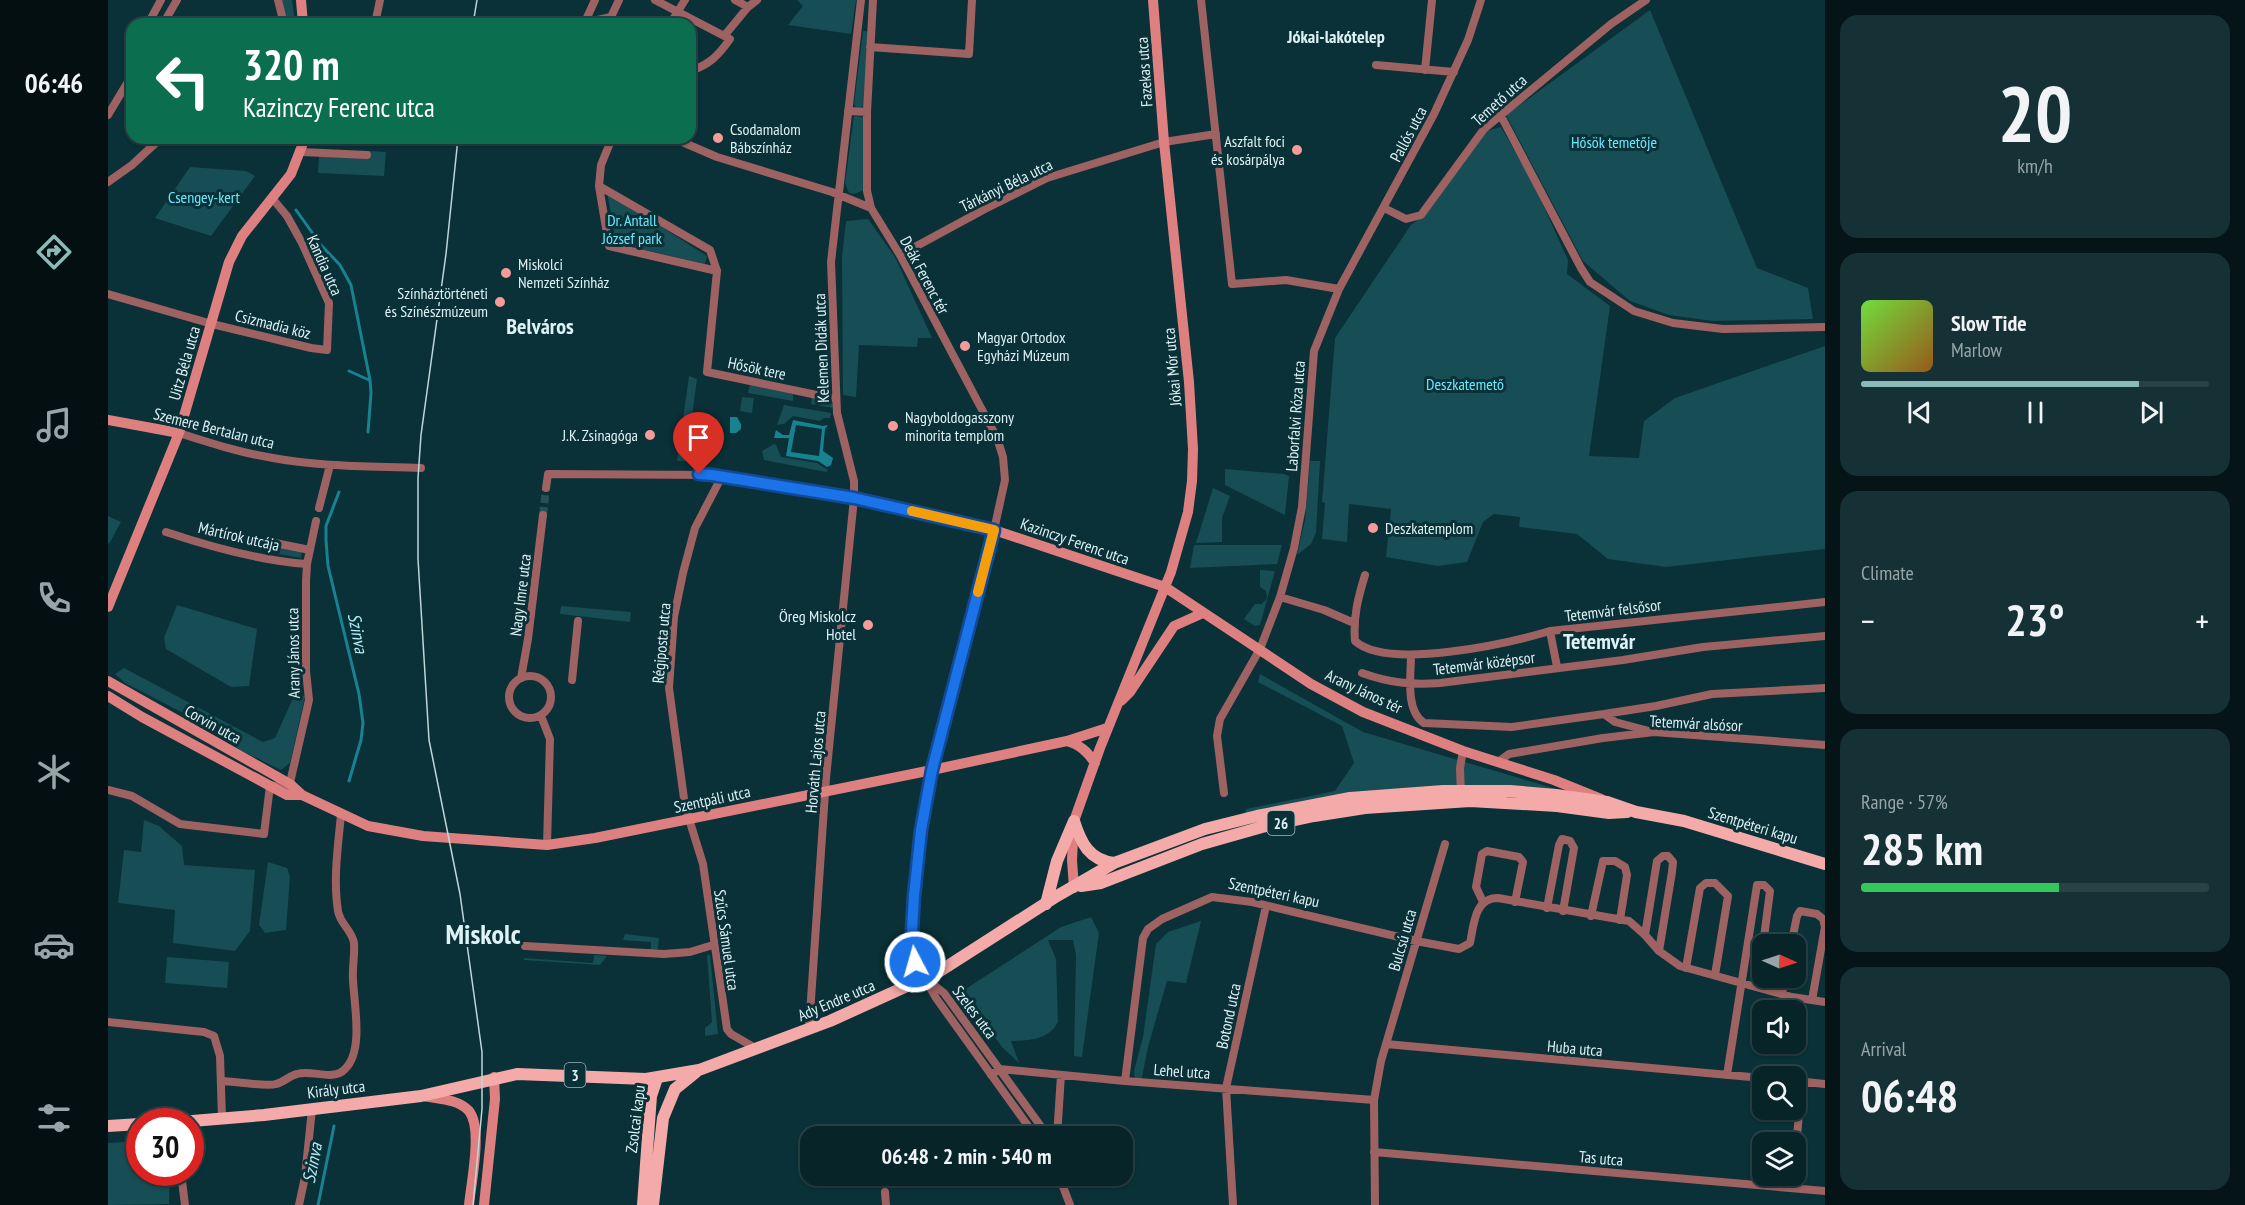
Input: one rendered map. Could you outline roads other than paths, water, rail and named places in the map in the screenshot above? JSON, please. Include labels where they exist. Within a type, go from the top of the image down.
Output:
[{"type":"main road","name":"Arany János tér","points":[[1114,863],[1205,829],[1257,816],[1350,798],[1401,793],[1510,791],[1606,802],[1636,812]]},
{"type":"main road","name":"26","points":[[1074,888],[1101,883],[1202,844],[1262,827],[1365,808],[1470,801],[1557,806],[1609,813],[1636,812]]},
{"type":"main road","name":"Szentpéteri kapu","points":[[1636,812],[1684,821],[1825,864]]},
{"type":"main road","points":[[1074,821],[1081,842],[1093,856],[1103,862],[1114,863]]},
{"type":"main road","points":[[1046,904],[1057,861],[1074,821]]},
{"type":"main road","name":"26","points":[[1046,904],[1114,863]]},
{"type":"main road","name":"Ady Endre utca","points":[[494,1077],[528,1073],[657,1078],[699,1070],[860,1009],[926,978],[951,965],[1046,904]]},
{"type":"main road","points":[[663,1118],[679,1084],[699,1070]]},
{"type":"main road","name":"Király utca","points":[[204,1120],[421,1096],[494,1077]]},
{"type":"main road","name":"Ady Endre utca","points":[[657,1078],[679,1084]]},
{"type":"main road","name":"Zsolcai kapu","points":[[653,1205],[664,1093],[657,1078]]},
{"type":"main road","name":"Zsolcai kapu","points":[[643,1205],[651,1096],[657,1078]]},
{"type":"main road","points":[[111,1127],[126,1126]]},
{"type":"street","points":[[151,18],[161,0]]},
{"type":"street","points":[[166,18],[177,0]]},
{"type":"street","points":[[278,0],[282,18]]},
{"type":"street","points":[[301,0],[302,18]]},
{"type":"street","points":[[376,18],[380,0]]},
{"type":"street","points":[[587,18],[595,0]]},
{"type":"street","points":[[607,18],[611,17],[620,0]]},
{"type":"street","points":[[655,0],[691,18]]},
{"type":"street","points":[[674,18],[685,0]]},
{"type":"street","points":[[735,0],[748,7]]},
{"type":"street","points":[[724,36],[748,7],[757,0]]},
{"type":"street","name":"Kelemen Didák utca","points":[[854,498],[854,482],[837,413],[831,262],[861,0]]},
{"type":"street","points":[[871,208],[867,191],[867,112],[873,0]]},
{"type":"street","points":[[870,47],[969,54],[972,0]]},
{"type":"street","name":"Fazekas utca","points":[[1153,0],[1164,142]]},
{"type":"street","points":[[1202,0],[1232,284],[1286,280],[1339,290]]},
{"type":"street","points":[[1425,70],[1432,0]]},
{"type":"street","name":"Pallós utca","points":[[1384,208],[1454,72],[1468,40],[1480,0]]},
{"type":"street","name":"Temető utca","points":[[1384,208],[1406,219],[1421,215],[1484,129],[1611,24],[1646,0]]},
{"type":"street","points":[[696,21],[730,39],[706,66],[696,69]]},
{"type":"street","points":[[857,28],[872,27]]},
{"type":"street","points":[[1376,65],[1454,72]]},
{"type":"street","points":[[108,116],[126,85]]},
{"type":"street","points":[[848,111],[867,112]]},
{"type":"street","points":[[1500,114],[1590,282],[1634,311],[1673,323],[1723,329],[1825,327]]},
{"type":"street","name":"Tárkányi Béla utca","points":[[900,255],[984,208],[1047,178],[1164,142],[1216,134]]},
{"type":"street","name":"Jókai Mór utca","points":[[1164,142],[1189,381],[1193,449],[1188,512],[1179,548],[1165,587]]},
{"type":"street","points":[[108,182],[132,165],[155,144]]},
{"type":"street","name":"Uitz Béla utca","points":[[108,607],[179,433],[229,262],[242,236],[291,174],[304,144]]},
{"type":"street","points":[[610,144],[602,165],[599,186],[609,246],[717,271]]},
{"type":"street","points":[[687,144],[717,157],[839,195],[871,208]]},
{"type":"street","points":[[302,152],[367,155]]},
{"type":"street","points":[[599,186],[710,250],[717,271]]},
{"type":"street","name":"Kandia utca","points":[[272,198],[297,234],[329,303],[327,350]]},
{"type":"street","name":"Deák Ferenc tér","points":[[871,208],[900,255],[997,438],[1003,457],[1005,480],[932,770],[921,830],[912,929],[915,962],[926,978]]},
{"type":"street","name":"Laborfalvi Róza utca","points":[[1260,649],[1280,597],[1302,507],[1314,351],[1339,290],[1384,208]]},
{"type":"street","name":"Hősök tere","points":[[717,271],[706,372],[836,399]]},
{"type":"street","name":"Csizmadia köz","points":[[108,294],[212,324],[327,350]]},
{"type":"street","name":"Szemere Bertalan utca","points":[[108,420],[179,433],[229,449],[275,459],[330,465],[421,468]]},
{"type":"street","points":[[319,508],[330,465]]},
{"type":"street","name":"Kazinczy Ferenc utca","points":[[546,488],[548,474],[722,476],[854,498],[994,530],[1165,587],[1203,613]]},
{"type":"street","name":"Régiposta utca","points":[[689,819],[685,806],[669,688],[671,638],[695,528],[722,476]]},
{"type":"street","name":"Horváth Lajos utca","points":[[809,1029],[826,778],[854,498]]},
{"type":"street","name":"Nagy Imre utca","points":[[521,678],[543,515]]},
{"type":"street","name":"Arany János utca","points":[[288,789],[309,700],[306,671],[307,564],[316,520]]},
{"type":"street","name":"Mártírok utcája","points":[[166,532],[253,555],[307,564]]},
{"type":"street","points":[[270,542],[310,550]]},
{"type":"street","points":[[1280,597],[1324,610],[1353,623],[1365,575]]},
{"type":"street","points":[[1074,888],[1072,860],[1074,821],[1107,728],[1165,587]]},
{"type":"street","name":"Tetemvár felsősor","points":[[1353,623],[1355,641],[1361,647],[1412,655],[1506,644],[1550,631],[1825,602]]},
{"type":"street","points":[[1117,705],[1130,692],[1174,626],[1203,613]]},
{"type":"street","name":"Arany János tér","points":[[1203,613],[1311,684],[1363,712],[1464,751],[1554,780],[1606,802]]},
{"type":"street","points":[[572,680],[578,621]]},
{"type":"street","points":[[1550,631],[1557,667]]},
{"type":"street","name":"Tetemvár középsor","points":[[1362,673],[1382,680],[1411,685],[1623,660],[1703,647],[1825,636]]},
{"type":"street","points":[[1224,793],[1217,736],[1220,719],[1260,649]]},
{"type":"street","points":[[1412,655],[1413,709],[1416,718],[1424,723],[1512,727],[1656,706],[1712,694],[1825,688]]},
{"type":"street","points":[[539,677],[549,686],[550,705],[541,716],[523,717],[510,704],[512,686],[521,678],[539,677]]},
{"type":"street","name":"Corvin utca","points":[[108,681],[288,789],[322,805]]},
{"type":"street","name":"Corvin utca","points":[[108,697],[270,786],[288,789]]},
{"type":"street","points":[[1604,714],[1615,722],[1654,732]]},
{"type":"street","points":[[541,716],[550,739],[548,845]]},
{"type":"street","name":"Szentpáli utca","points":[[322,805],[368,826],[423,836],[548,845],[595,838],[932,770],[1067,741],[1107,728]]},
{"type":"street","name":"Tetemvár alsósor","points":[[1498,762],[1509,754],[1654,732],[1825,745]]},
{"type":"street","points":[[1067,741],[1087,751],[1095,763]]},
{"type":"street","points":[[1464,751],[1460,768],[1459,791],[1463,799],[1470,801]]},
{"type":"street","points":[[108,790],[132,796],[180,824],[264,834],[270,786]]},
{"type":"street","points":[[222,1081],[276,1085],[298,1073],[338,1074],[346,1069],[354,1051],[357,1027],[352,978],[354,943],[349,931],[341,922],[338,912],[337,851],[341,814]]},
{"type":"street","name":"Szűcs Sámuel utca","points":[[689,819],[703,864],[727,1029],[731,1034],[757,1049]]},
{"type":"street","points":[[1547,908],[1562,839],[1570,841],[1574,848],[1563,911]]},
{"type":"street","name":"Bulcsú utca","points":[[1374,1152],[1374,1100],[1386,1044],[1445,844]]},
{"type":"street","name":"Szentpéteri kapu","points":[[1125,1081],[1143,938],[1148,929],[1162,919],[1212,897],[1266,906],[1459,950],[1470,943],[1478,908],[1483,902],[1476,887],[1482,854],[1487,851],[1519,857],[1523,862],[1515,902]]},
{"type":"street","points":[[1645,935],[1657,861],[1663,856],[1668,856],[1673,862],[1659,951]]},
{"type":"street","points":[[1592,916],[1603,861],[1615,861],[1625,867],[1627,875],[1620,920]]},
{"type":"street","points":[[1686,968],[1700,888],[1706,883],[1715,883],[1728,896],[1715,975]]},
{"type":"street","points":[[1727,1075],[1757,885],[1764,885],[1770,891],[1764,934]]},
{"type":"street","points":[[1483,902],[1490,898],[1629,921],[1659,951],[1680,966],[1752,985]]},
{"type":"street","name":"Botond utca","points":[[1233,1205],[1226,1088],[1266,906]]},
{"type":"street","points":[[1793,934],[1800,911],[1817,914],[1823,919],[1825,927],[1812,1000]]},
{"type":"street","points":[[525,946],[664,954],[690,952],[713,945]]},
{"type":"street","name":"Szeles utca","points":[[926,978],[944,993],[1041,1126]]},
{"type":"street","name":"Szeles utca","points":[[926,978],[936,998],[1028,1126]]},
{"type":"street","points":[[1761,988],[1825,1002]]},
{"type":"street","points":[[1782,994],[1783,988]]},
{"type":"street","points":[[108,1022],[204,1032],[214,1036],[219,1049],[222,1118]]},
{"type":"street","name":"Huba utca","points":[[1386,1044],[1752,1077]]},
{"type":"street","points":[[991,1075],[1000,1069]]},
{"type":"street","name":"Lehel utca","points":[[1000,1069],[1374,1100]]},
{"type":"street","points":[[1058,1126],[1061,1075]]},
{"type":"street","points":[[484,1205],[495,1099],[494,1077]]},
{"type":"street","points":[[1806,1083],[1825,1084]]},
{"type":"street","points":[[421,1096],[456,1103],[469,1111],[473,1119],[476,1138],[469,1205]]},
{"type":"street","points":[[299,1205],[305,1176],[312,1109]]},
{"type":"street","points":[[1374,1152],[1375,1205]]},
{"type":"street","name":"Tas utca","points":[[1374,1152],[1825,1191]]},
{"type":"street","points":[[182,1186],[184,1205]]},
{"type":"street","points":[[1063,1186],[1070,1205]]},
{"type":"street","points":[[885,1192],[886,1205]]},
{"type":"waterway","name":"Szinva","points":[[296,210],[321,245],[340,265],[351,285],[370,380],[368,432]]},
{"type":"waterway","points":[[349,371],[369,380]]},
{"type":"waterway","name":"Szinva","points":[[339,492],[326,526],[328,566],[359,694],[363,723],[361,740],[349,781]]},
{"type":"waterway","name":"Szinva","points":[[318,1205],[334,1126]]},
{"type":"tunnel","points":[[543,515],[546,488]]},
{"type":"tram line","points":[[474,18],[477,0]]},
{"type":"tram line","points":[[457,144],[446,254],[421,435],[418,478],[418,559],[429,740],[460,894],[482,1052],[482,1109],[473,1205]]},
{"type":"place","name":"Csodamalom Bábszínház","points":[[718,138]]},
{"type":"place","name":"Aszfalt foci és kosárpálya","points":[[1297,150]]},
{"type":"place","name":"Miskolci Nemzeti Színház","points":[[506,273]]},
{"type":"place","name":"Színháztörténeti és Színészmúzeum","points":[[500,302]]},
{"type":"place","name":"Magyar Ortodox Egyházi Múzeum","points":[[965,346]]},
{"type":"place","name":"Nagyboldogasszony minorita templom","points":[[893,426]]},
{"type":"place","name":"J.K. Zsinagóga","points":[[650,435]]},
{"type":"place","name":"Deszkatemplom","points":[[1373,528]]},
{"type":"place","name":"Öreg Miskolcz Hotel","points":[[868,625]]},
{"type":"district","name":"Jókai-lakótelep","points":[[1336,36]]},
{"type":"district","name":"Belváros","points":[[540,326]]},
{"type":"district","name":"Tetemvár","points":[[1599,641]]},
{"type":"district","name":"Miskolc","points":[[483,933]]},
{"type":"park label","name":"Hősök temetője","points":[[1614,142]]},
{"type":"park label","name":"Csengey-kert","points":[[204,197]]},
{"type":"park label","name":"Dr. Antall József park","points":[[632,229]]},
{"type":"park label","name":"Deszkatemető","points":[[1465,384]]}]
